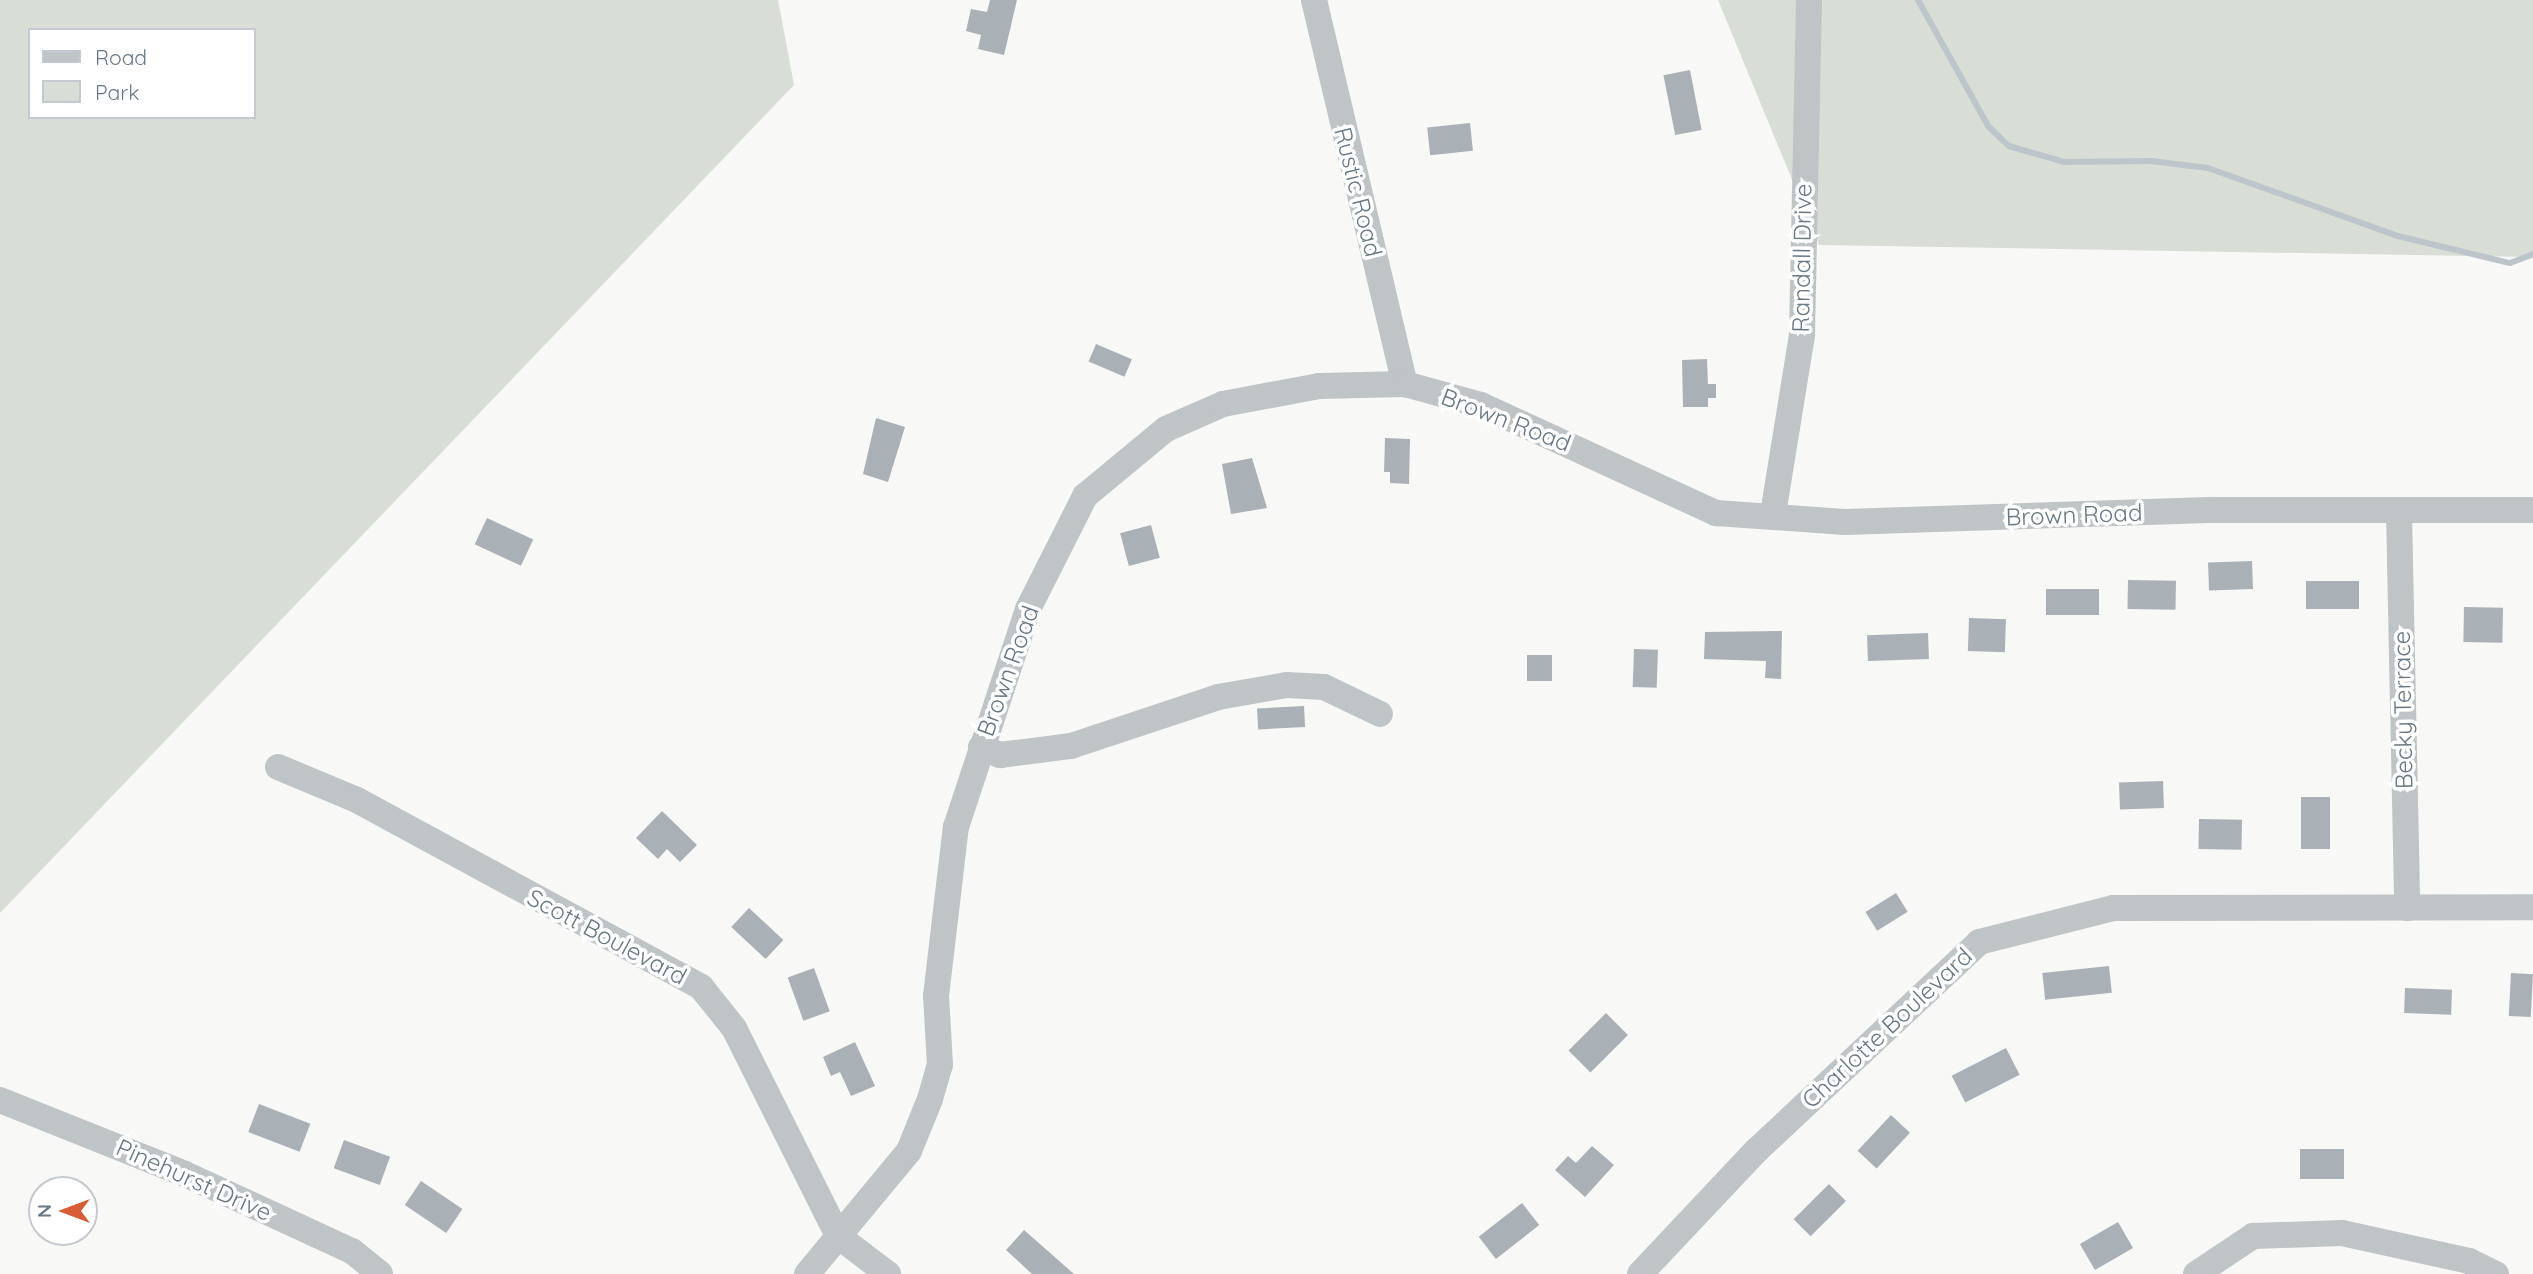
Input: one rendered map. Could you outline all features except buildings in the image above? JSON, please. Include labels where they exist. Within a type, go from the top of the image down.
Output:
[{"type":"street","name":"Rustic Road","points":[[1314,0],[1405,384]]},
{"type":"street","name":"Randall Drive","points":[[1773,514],[1802,334],[1809,0]]},
{"type":"street","name":"Brown Road","points":[[807,1274],[909,1151],[940,1065],[936,996],[956,827],[1028,609],[1085,496],[1127,455],[1166,429],[1223,404],[1319,386],[1405,384],[1481,405],[1716,513],[1773,514],[1845,522],[2198,511],[2399,513],[2533,510]]},
{"type":"street","name":"Becky Terrace","points":[[2399,513],[2407,908]]},
{"type":"street","points":[[981,747],[1000,755],[1071,746],[1218,697],[1287,685],[1324,687],[1380,714]]},
{"type":"street","name":"Scott Boulevard","points":[[278,767],[355,799],[701,986],[734,1028],[838,1236],[888,1274]]},
{"type":"street","name":"Charlotte Boulevard","points":[[1640,1274],[1756,1151],[1979,942],[2113,908],[2533,907]]},
{"type":"street","name":"Pinehurst Drive","points":[[0,1100],[185,1174],[352,1251],[380,1274]]},
{"type":"street","points":[[2196,1274],[2253,1236],[2342,1233],[2469,1261],[2496,1274]]},
{"type":"green space","points":[[0,0],[778,0],[794,85],[0,913]]},
{"type":"green space","points":[[1718,0],[2533,0],[2533,257],[1819,245]]},
{"type":"waterway","points":[[1918,0],[1988,126],[2009,146],[2064,162],[2151,161],[2208,168],[2398,236],[2510,263],[2533,254]]}]
